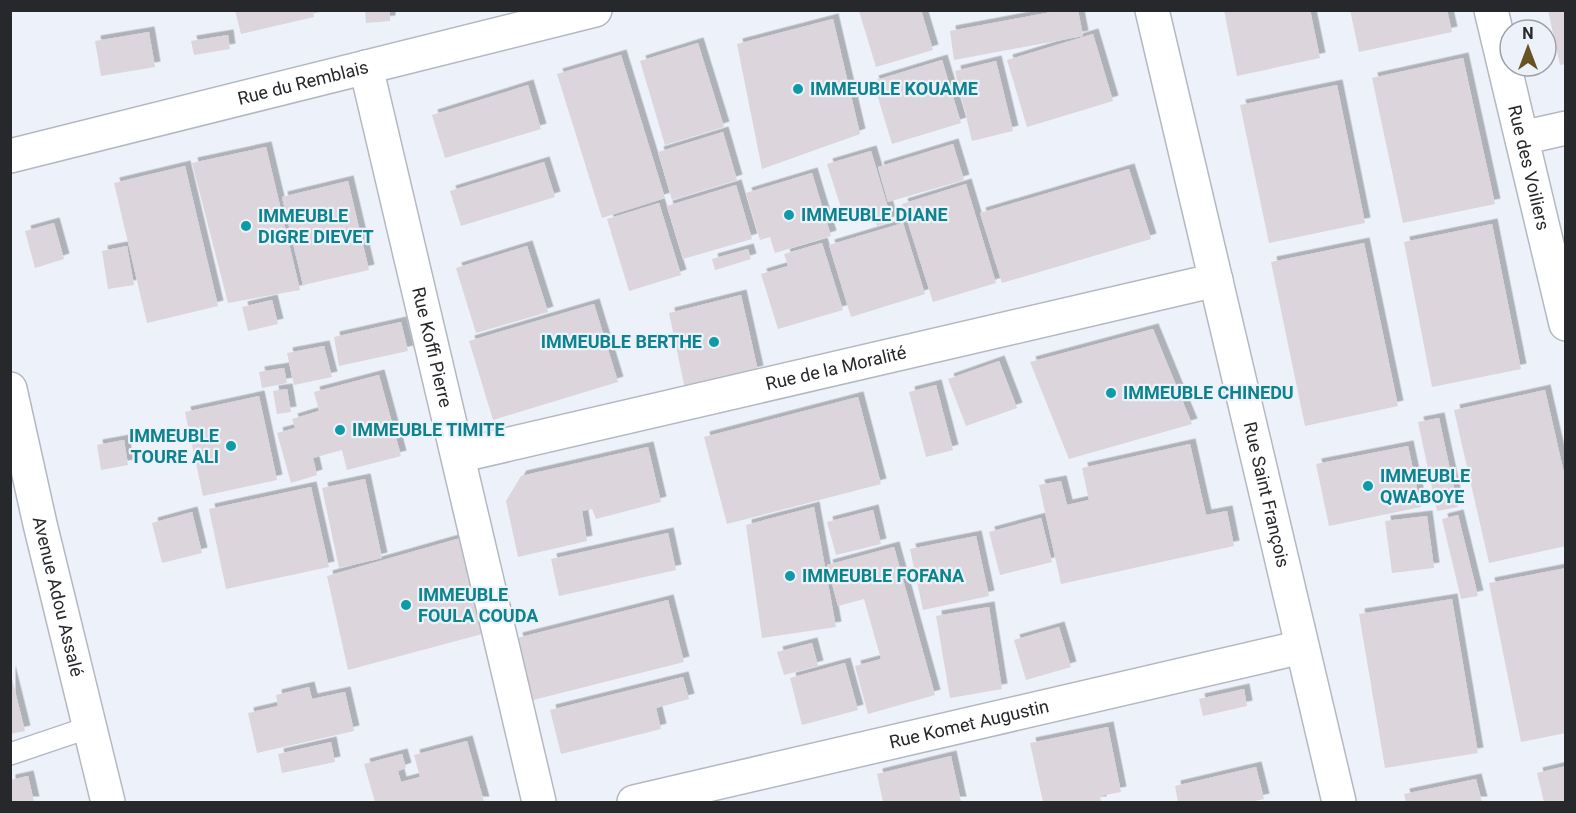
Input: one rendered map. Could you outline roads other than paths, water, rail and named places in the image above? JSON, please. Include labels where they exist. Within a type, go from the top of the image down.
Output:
[{"type":"street","name":"Rue du Remblais","points":[[10,156],[595,10]]},
{"type":"street","name":"Rue Saint François","points":[[1152,10],[1339,802]]},
{"type":"street","name":"Rue des Voiliers","points":[[1491,10],[1566,324]]},
{"type":"street","name":"Rue Koffi Pierre","points":[[366,67],[539,802]]},
{"type":"street","points":[[1522,138],[1566,128]]},
{"type":"street","name":"Rue de la Moralité","points":[[458,456],[1216,279]]},
{"type":"street","name":"Avenue Adou Assalé","points":[[10,390],[39,524],[108,802]]},
{"type":"street","name":"Rue Komet Augustin","points":[[634,802],[1302,647]]},
{"type":"lane","points":[[10,754],[90,727]]},
{"type":"place","name":"IMMEUBLE KOUAME","points":[[798,89]]},
{"type":"place","name":"IMMEUBLE DIANE","points":[[789,215]]},
{"type":"place","name":"IMMEUBLE DIGRE DIEVET","points":[[246,226]]},
{"type":"place","name":"IMMEUBLE BERTHE","points":[[714,342]]},
{"type":"place","name":"IMMEUBLE CHINEDU","points":[[1111,393]]},
{"type":"place","name":"IMMEUBLE TIMITE","points":[[340,430]]},
{"type":"place","name":"IMMEUBLE TOURE ALI","points":[[231,446]]},
{"type":"place","name":"IMMEUBLE QWABOYE","points":[[1368,486]]},
{"type":"place","name":"IMMEUBLE FOFANA","points":[[790,576]]},
{"type":"place","name":"IMMEUBLE FOULA COUDA","points":[[406,605]]}]
